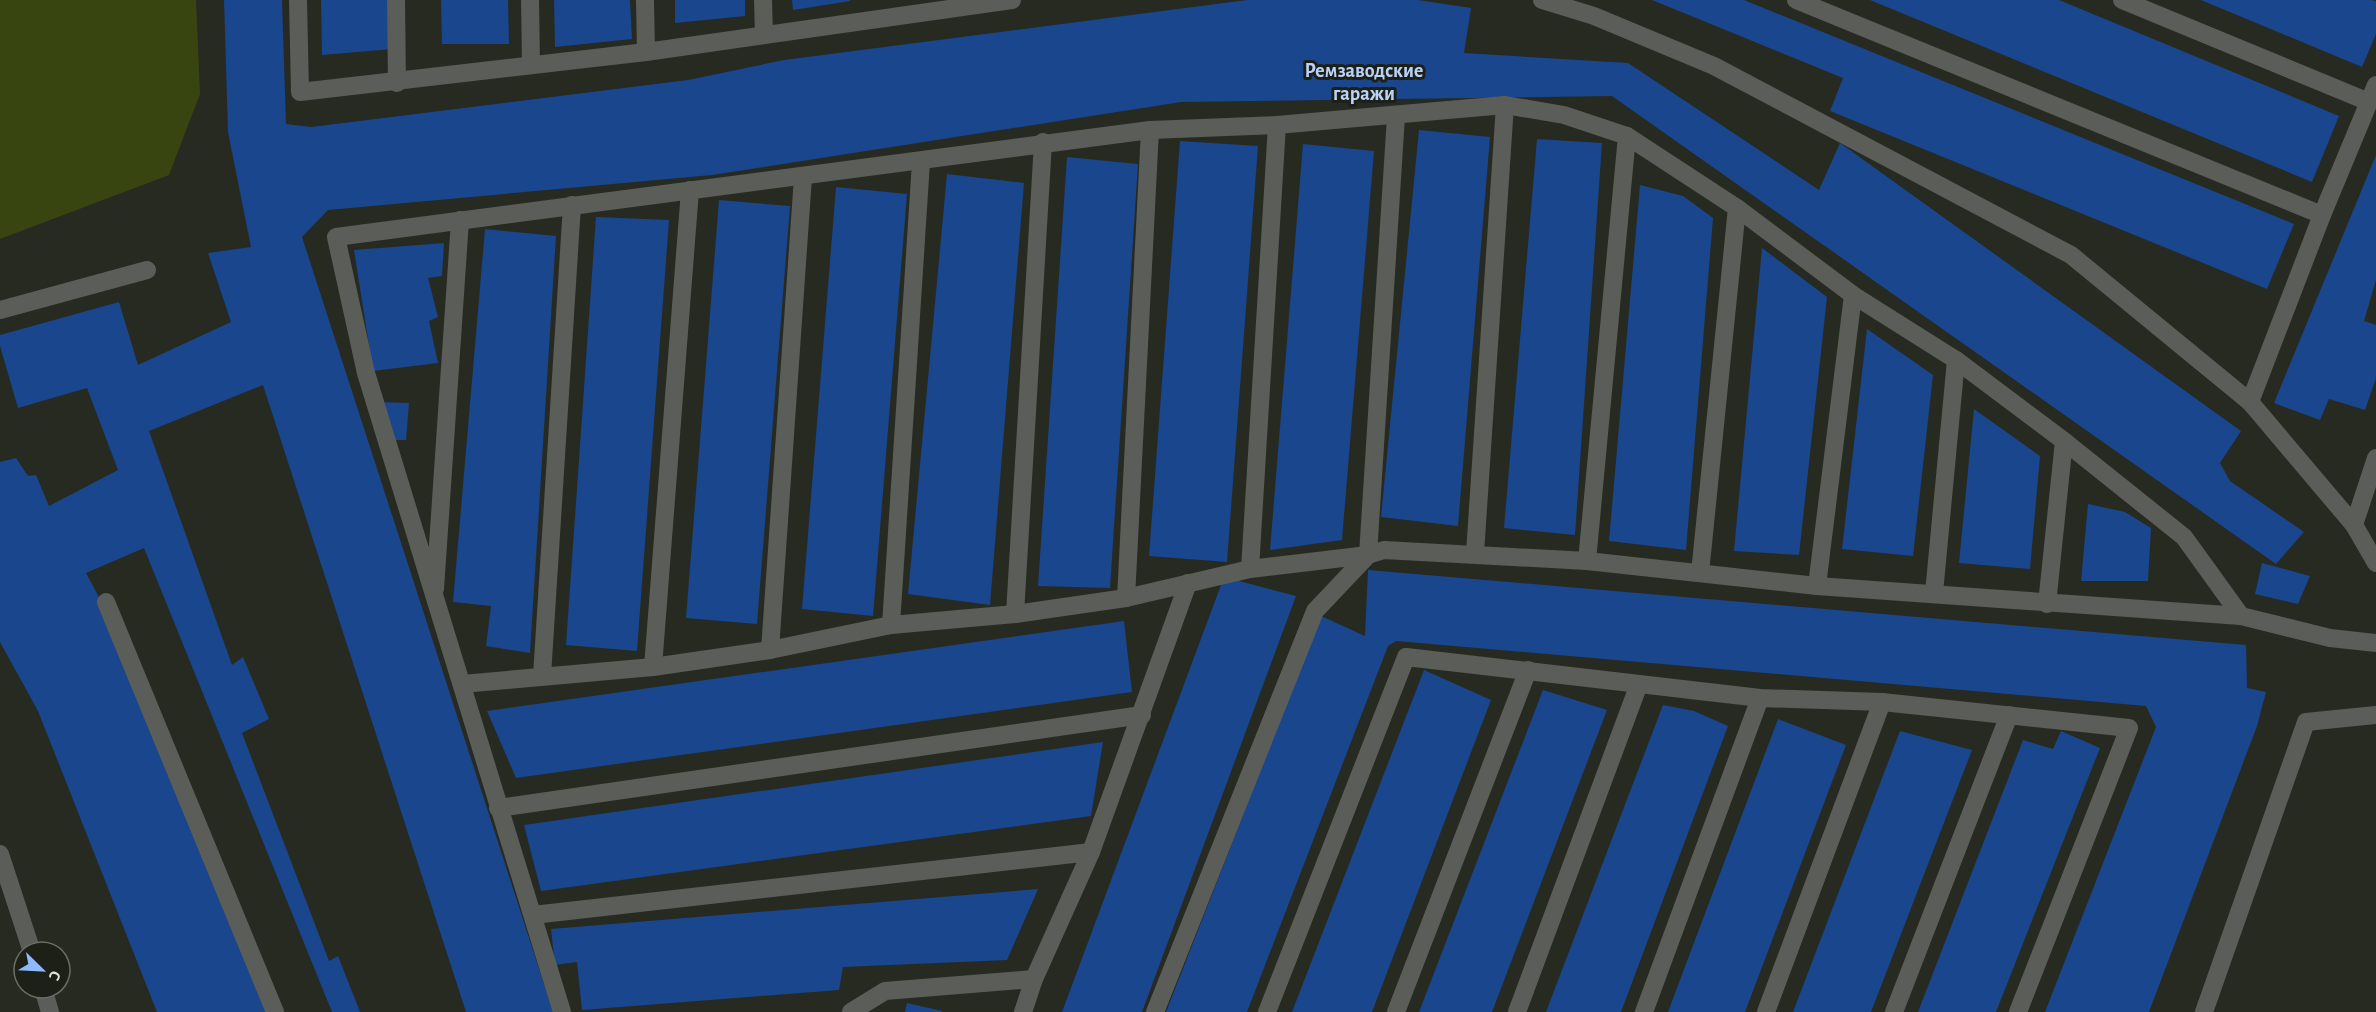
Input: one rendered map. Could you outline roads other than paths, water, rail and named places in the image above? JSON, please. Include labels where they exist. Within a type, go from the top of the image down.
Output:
[{"type":"lane","points":[[298,0],[300,92],[397,83],[645,52],[764,34],[882,8],[1012,0]]},
{"type":"lane","points":[[396,0],[397,83]]},
{"type":"lane","points":[[530,0],[531,65]]},
{"type":"lane","points":[[645,0],[645,52]]},
{"type":"lane","points":[[763,0],[764,34]]},
{"type":"lane","points":[[1542,0],[1596,8],[1713,66],[2071,255],[2250,402],[2354,525],[2376,563]]},
{"type":"lane","points":[[1796,0],[2322,215]]},
{"type":"lane","points":[[2122,0],[2373,94],[2322,215],[2250,402]]},
{"type":"lane","points":[[1475,553],[1505,105]]},
{"type":"lane","points":[[562,1012],[366,373],[336,237],[921,162],[1043,142],[1150,130],[1277,125],[1505,105],[1564,114],[1628,136],[1737,208],[1853,295],[1956,360],[2064,441],[2184,537],[2241,616]]},
{"type":"lane","points":[[1155,1012],[1315,611],[1368,555],[1396,116]]},
{"type":"lane","points":[[1250,569],[1277,125]]},
{"type":"lane","points":[[1126,598],[1150,130]]},
{"type":"lane","points":[[1587,561],[1628,136]]},
{"type":"lane","points":[[1014,614],[1043,142]]},
{"type":"lane","points":[[891,625],[921,162]]},
{"type":"lane","points":[[770,650],[803,177]]},
{"type":"lane","points":[[653,667],[690,190]]},
{"type":"lane","points":[[542,676],[572,205]]},
{"type":"lane","points":[[1700,573],[1737,208]]},
{"type":"lane","points":[[435,601],[460,220]]},
{"type":"lane","points":[[0,310],[147,270]]},
{"type":"lane","points":[[1817,586],[1853,295]]},
{"type":"lane","points":[[1934,593],[1956,360]]},
{"type":"lane","points":[[2047,604],[2064,441]]},
{"type":"lane","points":[[2354,525],[2376,458]]},
{"type":"lane","points":[[462,684],[653,667],[770,650],[891,625],[1014,614],[1126,598],[1250,569],[1368,555],[1384,550],[1475,553],[1587,561],[1817,586],[2241,616],[2330,638],[2376,643]]},
{"type":"lane","points":[[1023,1012],[1034,979],[1091,852],[1188,583]]},
{"type":"lane","points":[[106,603],[275,1012]]},
{"type":"lane","points":[[1267,1012],[1406,657],[1760,698],[1882,702],[2129,728],[2018,1012]]},
{"type":"lane","points":[[1396,1012],[1528,670]]},
{"type":"lane","points":[[1517,1012],[1639,684]]},
{"type":"lane","points":[[1644,1012],[1760,698]]},
{"type":"lane","points":[[1766,1012],[1882,702]]},
{"type":"lane","points":[[498,808],[1142,715]]},
{"type":"lane","points":[[1894,1012],[2009,715]]},
{"type":"lane","points":[[2204,1012],[2306,722],[2376,715]]},
{"type":"lane","points":[[533,915],[1091,852]]},
{"type":"lane","points":[[0,854],[28,940]]},
{"type":"lane","points":[[850,1012],[885,991],[1034,979]]},
{"type":"district","name":"Ремзаводские гаражи","points":[[1364,82]]}]
